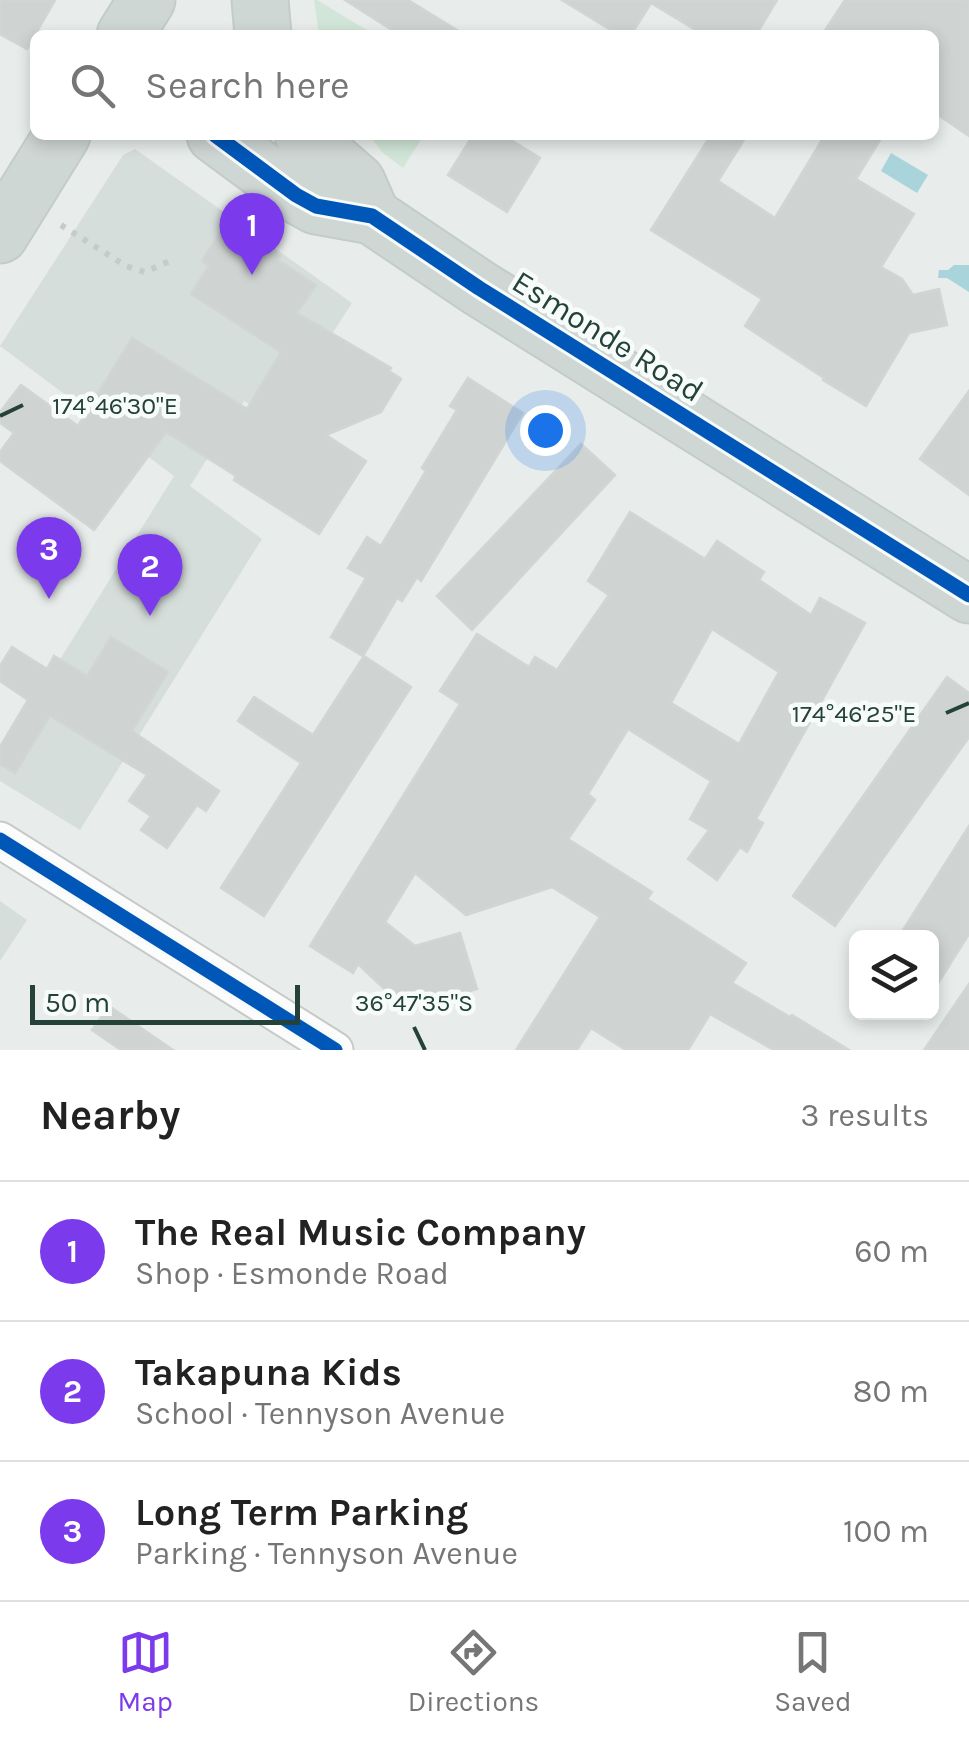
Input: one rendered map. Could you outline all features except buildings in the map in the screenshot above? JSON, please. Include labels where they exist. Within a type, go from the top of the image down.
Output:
[{"type":"main road","points":[[128,30],[147,0]]},
{"type":"main road","points":[[260,0],[263,30]]},
{"type":"main road","points":[[0,236],[59,140]]},
{"type":"main road","name":"Esmonde Road","points":[[222,140],[316,206],[372,216],[479,288],[969,596]]},
{"type":"main road","name":"Esmonde Road","points":[[309,140],[357,182],[372,216]]},
{"type":"street","points":[[0,840],[335,1050]]},
{"type":"path","points":[[62,225],[126,266],[145,272],[172,260]]},
{"type":"shaded area","points":[[135,149],[352,303],[276,421],[244,401],[190,486],[262,539],[80,830],[0,781],[0,756],[174,476],[0,346],[123,155]]},
{"type":"shaded area","points":[[0,901],[27,920],[0,961]]},
{"type":"green space","points":[[314,0],[367,30],[318,30]]},
{"type":"green space","points":[[373,140],[421,140],[403,168]]},
{"type":"water","points":[[891,153],[928,175],[917,193],[881,171]]},
{"type":"water","points":[[969,265],[969,292],[947,278],[938,278],[939,270]]},
{"type":"cycle path","points":[[222,140],[316,206],[372,216],[479,288],[969,595]]},
{"type":"cycle path","points":[[0,840],[335,1050]]},
{"type":"place","name":"The Real Music Company","points":[[252,275]]},
{"type":"place","name":"Long Term Parking","points":[[49,599]]},
{"type":"place","name":"Takapuna Kids","points":[[150,616]]}]
